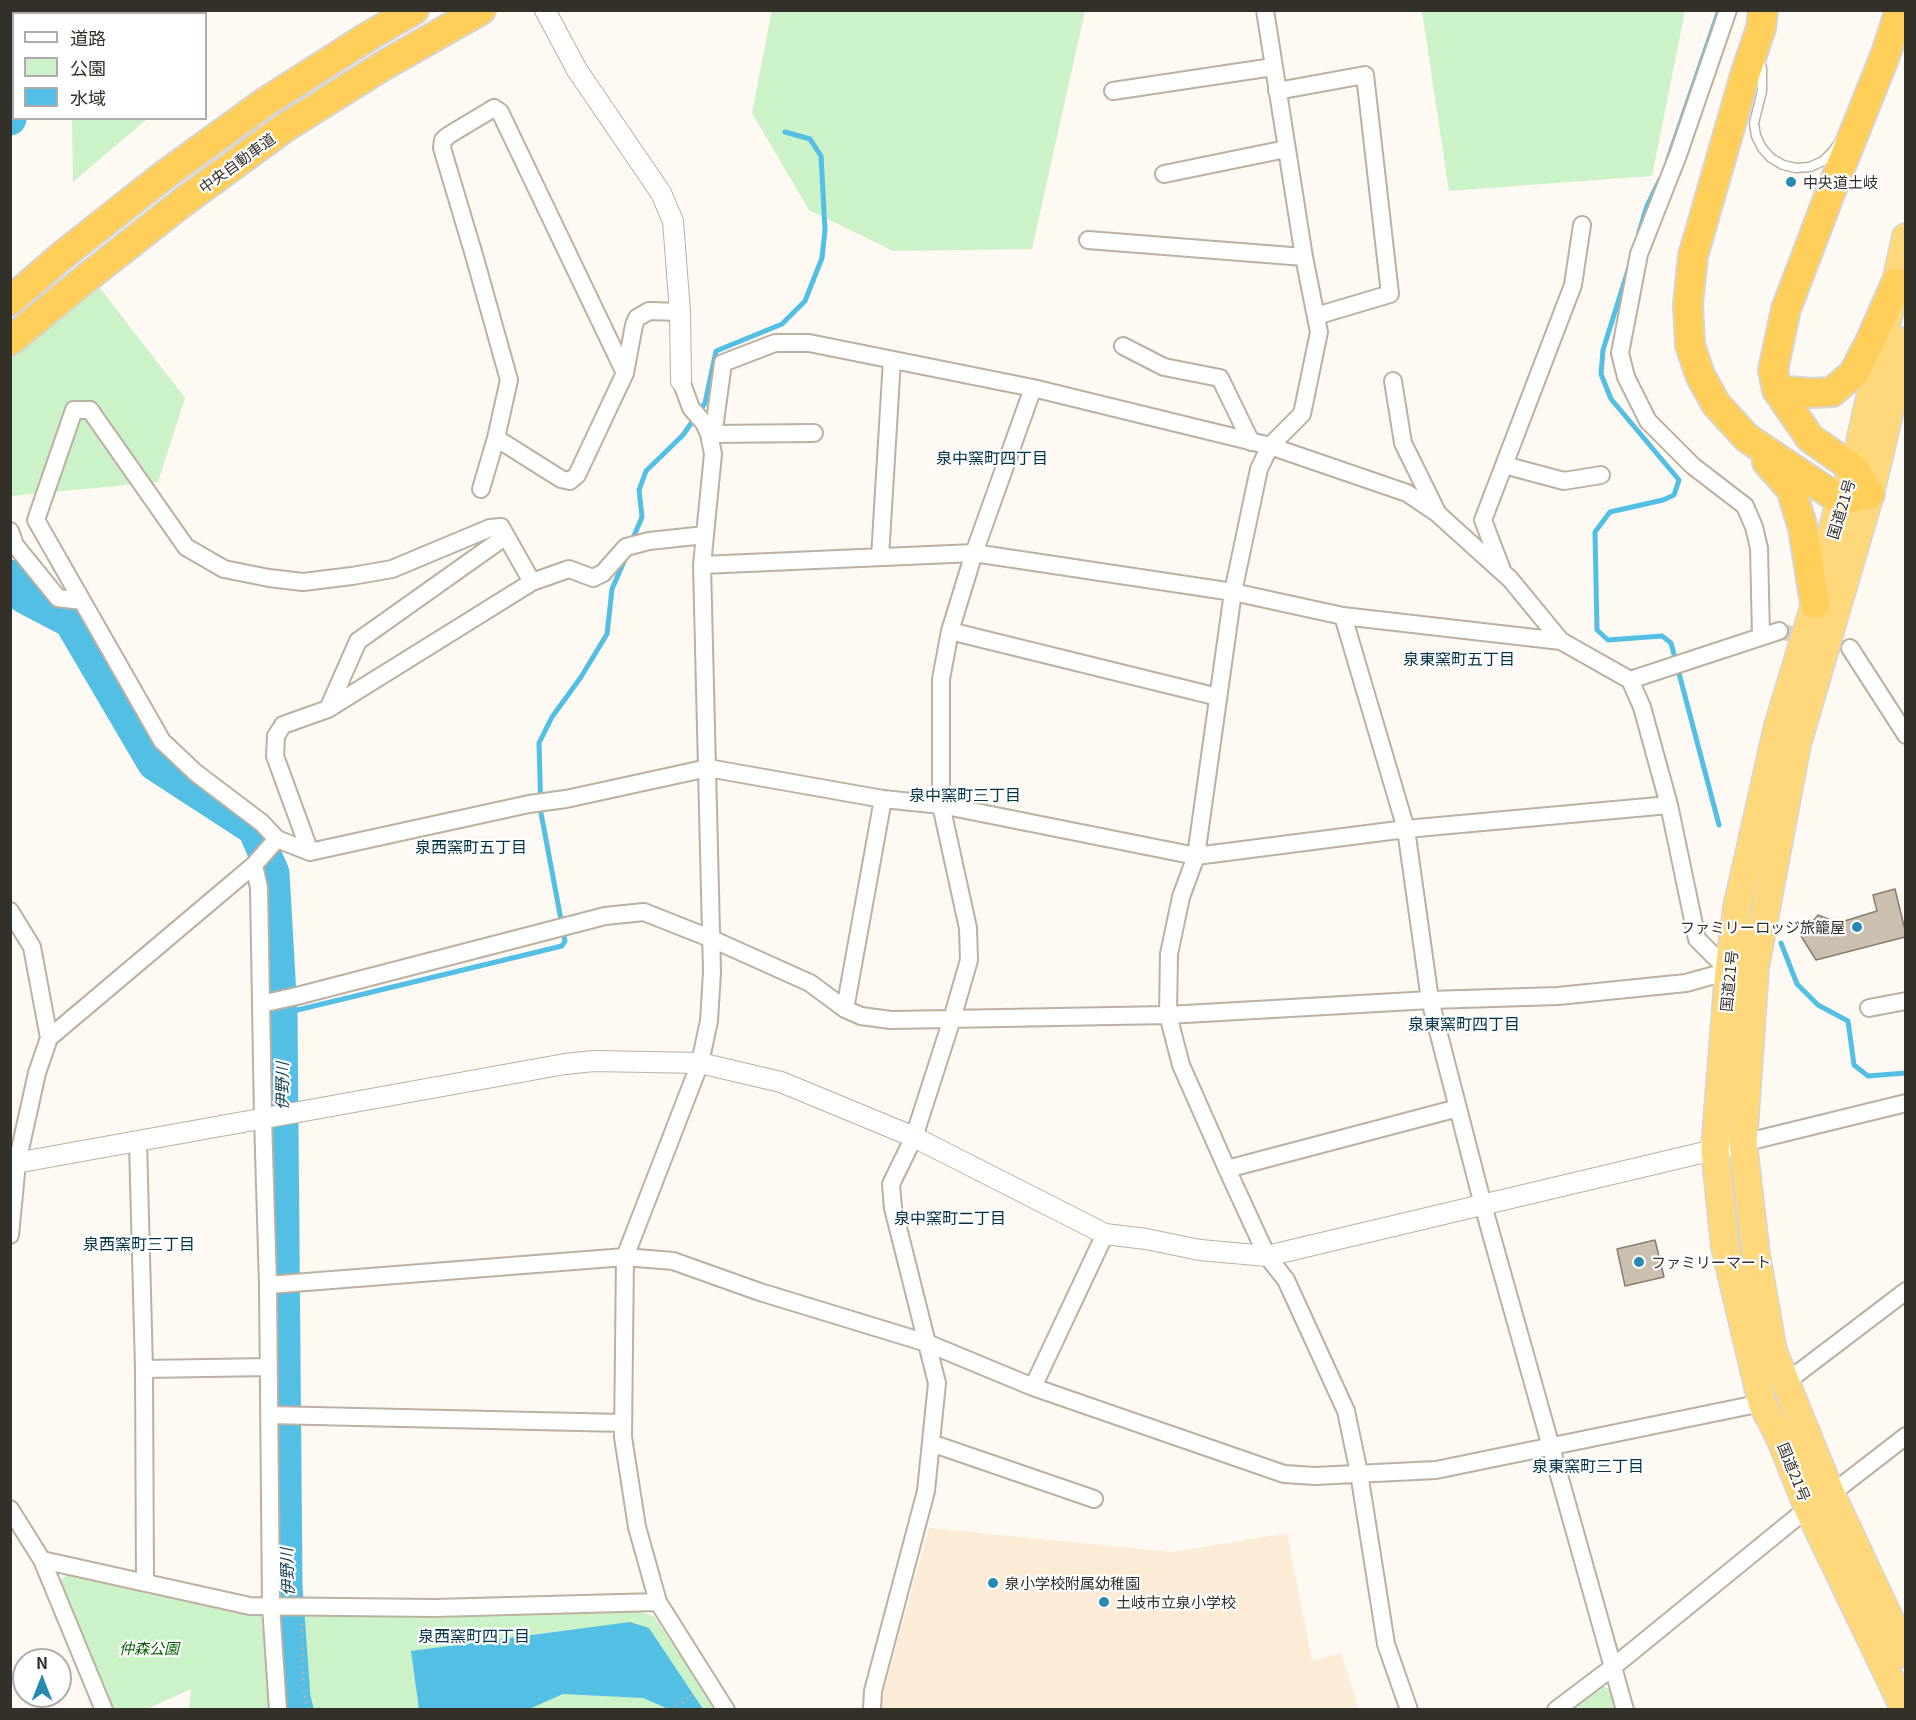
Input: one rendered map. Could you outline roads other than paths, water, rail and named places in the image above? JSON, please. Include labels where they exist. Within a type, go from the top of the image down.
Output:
[{"type":"highway","points":[[10,301],[63,255],[162,177],[264,102],[414,10]]},
{"type":"highway","name":"中央自動車道","points":[[10,341],[183,202],[284,128],[386,64],[481,10]]},
{"type":"highway","points":[[1747,438],[1840,500],[1869,494],[1854,469],[1810,438],[1777,390],[1773,370],[1786,309],[1885,56],[1900,10]]},
{"type":"highway","points":[[1762,24],[1693,256],[1688,304],[1690,345],[1700,375],[1716,404],[1791,489],[1803,528],[1815,604]]},
{"type":"highway","name":"国道21号","points":[[1905,237],[1854,469],[1840,500],[1815,604],[1778,726],[1737,908],[1729,971],[1715,1150],[1725,1247],[1762,1403],[1781,1440],[1820,1501],[1905,1654]]},
{"type":"highway","points":[[1777,390],[1832,392],[1853,374],[1896,283]]},
{"type":"highway","name":"国道21号","points":[[1905,341],[1869,494],[1797,744],[1755,967],[1743,1143],[1756,1255],[1773,1351],[1785,1383],[1820,1501],[1905,1710]]},
{"type":"street","points":[[545,10],[577,70],[661,194],[673,221],[680,312],[681,381],[692,408],[706,429],[713,454],[702,565],[712,939],[709,1021],[700,1063],[625,1257],[623,1437],[637,1527],[658,1602],[726,1710]]},
{"type":"street","points":[[1265,10],[1276,91],[1319,332],[1302,414],[1269,446],[1259,469],[1233,592],[1196,856],[1180,897],[1169,954],[1168,1015],[1181,1065],[1227,1169],[1267,1256],[1286,1280],[1346,1411],[1359,1473],[1386,1644],[1409,1710]]},
{"type":"street","points":[[1728,10],[1678,155],[1639,254],[1620,353],[1626,377],[1648,421],[1693,466],[1745,506],[1754,527],[1759,548],[1761,636]]},
{"type":"street","points":[[1113,91],[1273,67]]},
{"type":"street","points":[[1276,91],[1365,75],[1390,294],[1316,316]]},
{"type":"street","points":[[481,489],[496,438],[508,380],[442,148],[443,140],[449,135],[494,108],[500,112],[625,373]]},
{"type":"street","points":[[1164,174],[1286,149]]},
{"type":"street","points":[[1503,573],[1484,520],[1573,285],[1582,225]]},
{"type":"street","points":[[1088,240],[1304,257]]},
{"type":"street","points":[[496,438],[561,479],[570,481],[577,475],[625,373],[637,318],[649,311],[680,312]]},
{"type":"street","points":[[261,1004],[605,916],[644,912],[712,939],[810,983],[844,1009],[861,1016],[891,1020],[1168,1015],[1430,1000],[1557,996],[1686,983],[1729,971],[1697,939],[1669,805],[1642,707],[1629,680],[1561,641],[1510,579],[1438,514],[1407,493],[1269,446],[1033,388],[809,343],[775,343],[723,363],[716,422],[706,429]]},
{"type":"street","points":[[1124,346],[1164,367],[1221,378],[1251,442]]},
{"type":"street","points":[[880,557],[892,360]]},
{"type":"street","points":[[1393,381],[1403,443],[1438,514]]},
{"type":"street","points":[[872,1710],[873,1691],[926,1491],[937,1383],[893,1208],[891,1184],[914,1137],[969,960],[968,928],[940,805],[941,679],[950,631],[974,553],[1033,388]]},
{"type":"street","points":[[532,582],[501,527],[490,528],[392,569],[342,578],[303,582],[224,569],[186,547],[90,410],[74,410],[36,519],[162,741],[196,773],[262,823],[277,839],[310,852],[708,768],[883,799],[940,805],[1196,856],[1406,829],[1669,805]]},
{"type":"street","points":[[706,429],[814,434]]},
{"type":"street","points":[[1504,465],[1564,481],[1601,475]]},
{"type":"street","points":[[10,531],[15,545],[58,598],[82,601]]},
{"type":"street","points":[[310,852],[275,756],[276,736],[283,725],[328,709],[532,582],[569,568],[593,578],[603,573],[626,547],[649,541],[705,535]]},
{"type":"street","points":[[328,709],[358,641],[506,536]]},
{"type":"street","points":[[702,565],[974,553],[1233,592],[1343,616],[1561,641]]},
{"type":"street","points":[[1343,616],[1406,829],[1430,1000],[1483,1205],[1625,1710]]},
{"type":"street","points":[[950,631],[1218,697]]},
{"type":"street","points":[[1629,680],[1779,632]]},
{"type":"street","points":[[1850,648],[1905,735]]},
{"type":"street","points":[[844,1009],[883,799]]},
{"type":"street","points":[[48,1038],[254,865],[277,839]]},
{"type":"street","points":[[254,865],[260,888],[270,1415],[271,1606],[278,1710]]},
{"type":"street","points":[[10,911],[32,947],[48,1038],[14,1164],[10,1235]]},
{"type":"street","points":[[1869,1008],[1905,1001]]},
{"type":"street","points":[[14,1164],[565,1064],[594,1061],[700,1063],[781,1082],[914,1137],[1105,1234],[1146,1239],[1200,1250],[1267,1256],[1905,1103]]},
{"type":"street","points":[[1227,1169],[1458,1108]]},
{"type":"street","points":[[138,1142],[144,1369],[145,1583]]},
{"type":"street","points":[[1033,1387],[1105,1234]]},
{"type":"street","points":[[268,1285],[625,1257],[673,1261],[760,1293],[927,1343],[1033,1387],[1284,1474],[1315,1476],[1437,1470],[1762,1403]]},
{"type":"street","points":[[1785,1383],[1905,1291]]},
{"type":"street","points":[[144,1369],[269,1366]]},
{"type":"street","points":[[270,1415],[623,1423]]},
{"type":"street","points":[[1556,1710],[1905,1436]]},
{"type":"street","points":[[931,1443],[1094,1498]]},
{"type":"street","points":[[10,1509],[42,1560],[104,1710]]},
{"type":"street","points":[[42,1560],[250,1606],[435,1608],[658,1602]]},
{"type":"lane","points":[[1762,24],[1762,91],[1754,123],[1756,136],[1766,153],[1783,165],[1796,168],[1810,167],[1823,161],[1840,139]]},
{"type":"lane","points":[[1848,124],[1851,116],[1868,98]]},
{"type":"water","points":[[630,1622],[649,1628],[703,1709],[666,1709],[643,1698],[563,1694],[529,1709],[419,1709],[411,1651]]},
{"type":"waterway","points":[[1668,159],[1719,10]]},
{"type":"waterway","name":"伊野川","points":[[10,100],[10,119]]},
{"type":"waterway","points":[[631,543],[642,517],[639,490],[646,471],[683,435],[705,403],[716,351],[782,324],[805,301],[822,258],[825,230],[821,156],[810,139],[785,132]]},
{"type":"waterway","points":[[1639,232],[1647,206],[1660,179]]},
{"type":"waterway","points":[[1630,264],[1603,350],[1601,374],[1611,399],[1679,480],[1674,495],[1663,500],[1610,512],[1595,532],[1597,630],[1608,640],[1662,636],[1671,643],[1719,825]]},
{"type":"waterway","points":[[281,1014],[562,946],[565,941],[541,813],[539,743],[552,717],[581,677],[607,634],[612,589],[626,557]]},
{"type":"waterway","name":"伊野川","points":[[11,576],[24,597],[70,621],[154,764],[254,829],[273,873],[281,1014],[286,1586],[294,1698],[297,1710]]},
{"type":"waterway","points":[[1781,943],[1797,984],[1818,1005],[1848,1021],[1854,1065],[1868,1076],[1906,1073]]},
{"type":"tunnel","points":[[1779,631],[1850,648]]},
{"type":"place","name":"中央道土岐","points":[[1791,182]]},
{"type":"place","name":"ファミリーロッジ旅籠屋","points":[[1857,927]]},
{"type":"place","name":"ファミリーマート","points":[[1639,1262]]},
{"type":"place","name":"泉小学校附属幼稚園","points":[[993,1583]]},
{"type":"place","name":"土岐市立泉小学校","points":[[1104,1602]]},
{"type":"district","name":"泉中窯町四丁目","points":[[992,458]]},
{"type":"district","name":"泉東窯町五丁目","points":[[1459,659]]},
{"type":"district","name":"泉中窯町三丁目","points":[[965,795]]},
{"type":"district","name":"泉西窯町五丁目","points":[[471,847]]},
{"type":"district","name":"泉東窯町四丁目","points":[[1464,1024]]},
{"type":"district","name":"泉中窯町二丁目","points":[[950,1218]]},
{"type":"district","name":"泉西窯町三丁目","points":[[139,1244]]},
{"type":"district","name":"泉東窯町三丁目","points":[[1588,1466]]},
{"type":"district","name":"泉西窯町四丁目","points":[[474,1636]]},
{"type":"park label","name":"仲森公園","points":[[149,1648]]}]
